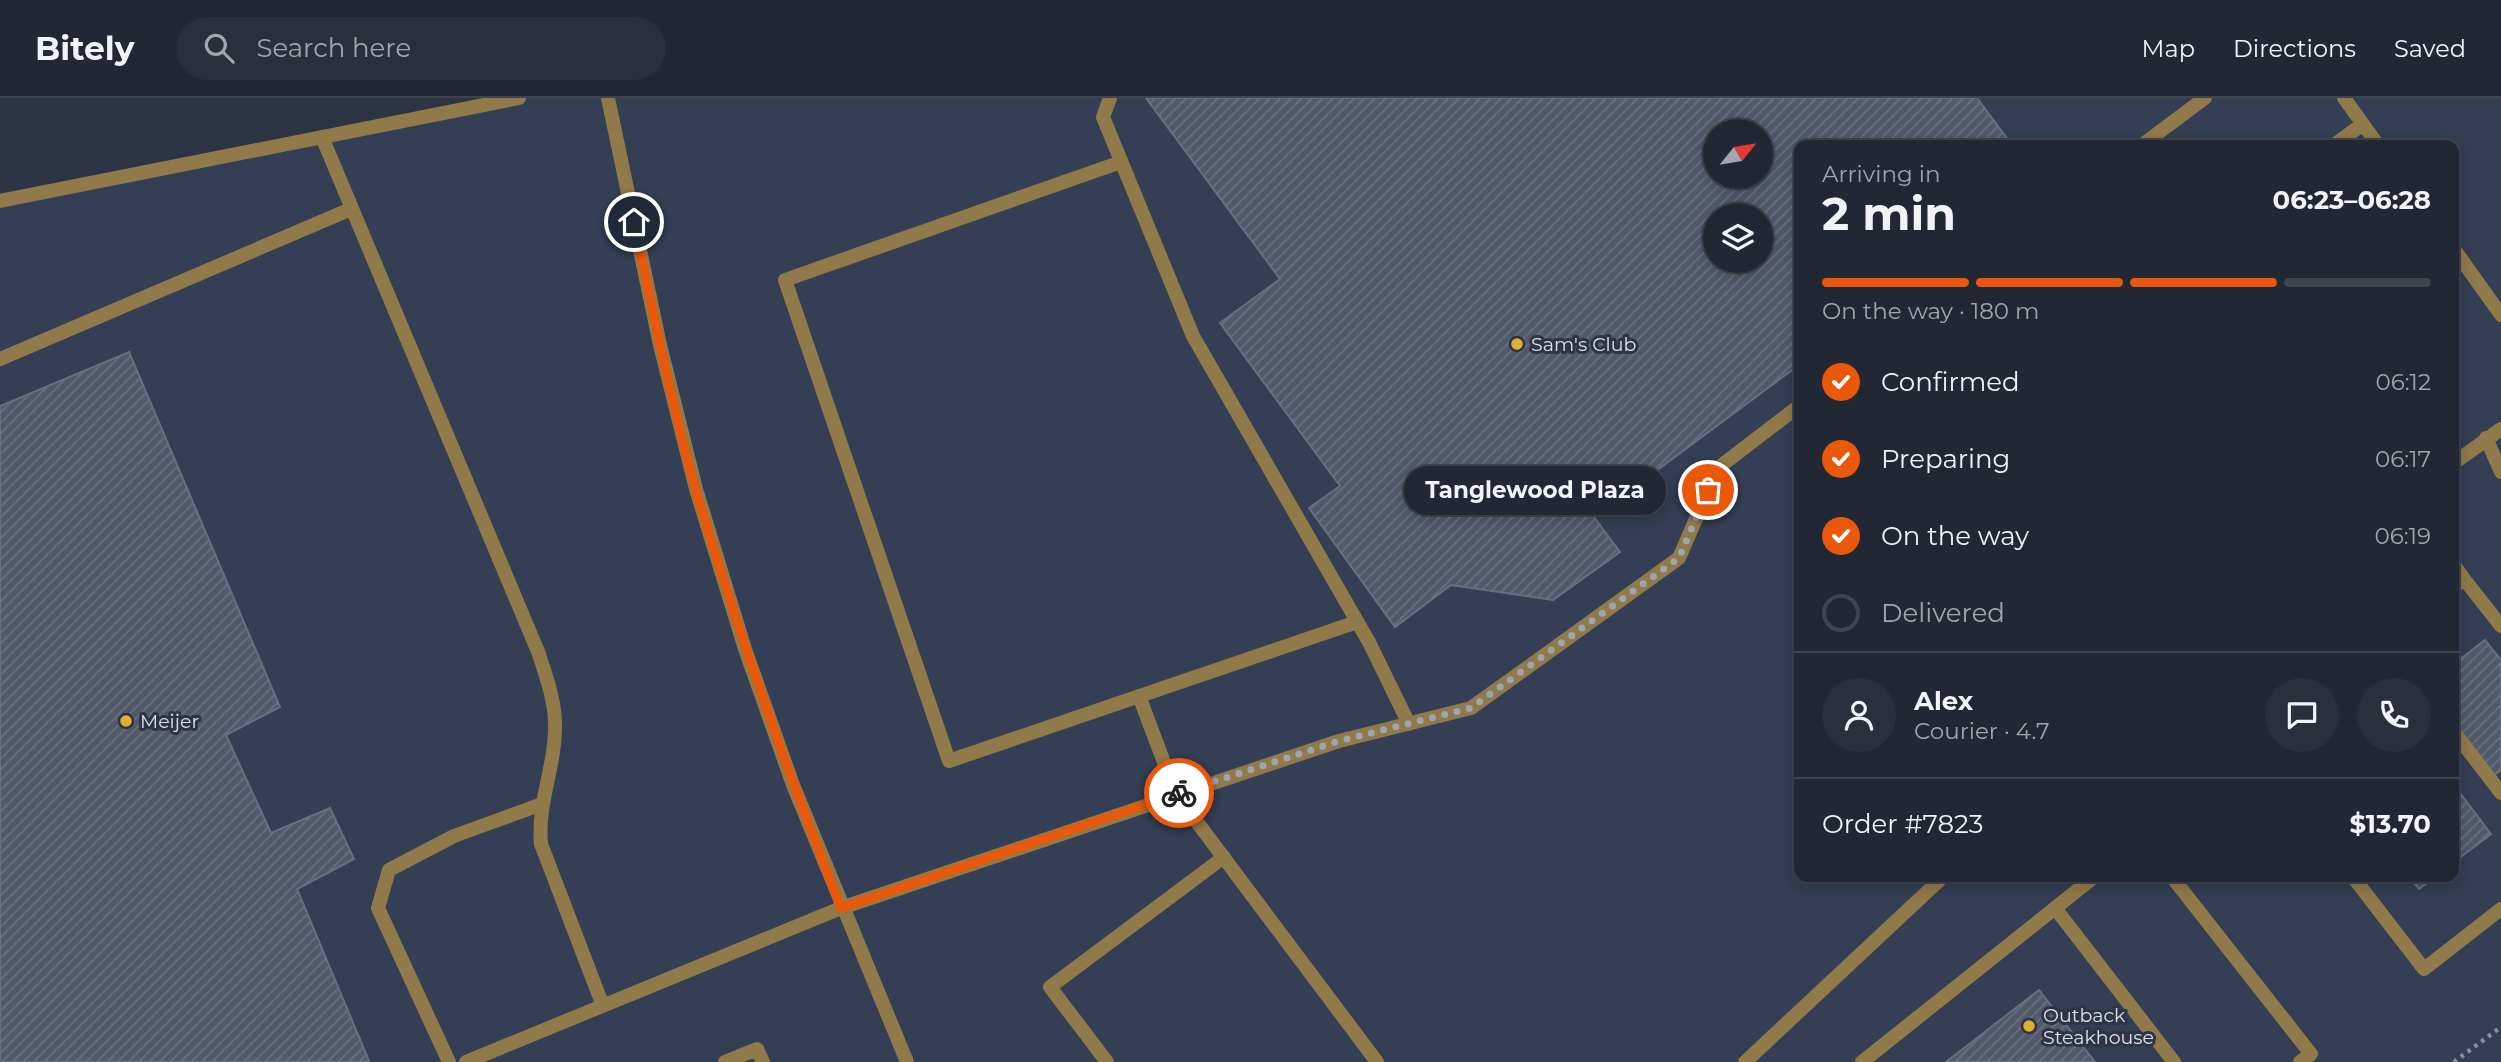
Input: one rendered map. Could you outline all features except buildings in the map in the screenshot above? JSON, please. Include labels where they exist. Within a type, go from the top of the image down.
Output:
[{"type":"street","points":[[0,201],[519,98]]},
{"type":"street","points":[[608,98],[660,345],[696,489],[767,711],[841,908],[907,1062]]},
{"type":"street","points":[[1110,98],[1103,117],[1193,336],[1357,622],[1409,724]]},
{"type":"street","points":[[2149,140],[2205,98]]},
{"type":"street","points":[[2344,98],[2374,140]]},
{"type":"street","points":[[2341,140],[2363,124]]},
{"type":"street","points":[[322,137],[539,654],[553,698],[555,725],[539,820],[541,844],[603,1006]]},
{"type":"street","points":[[1121,162],[785,280],[949,761],[1357,622]]},
{"type":"street","points":[[0,359],[351,209]]},
{"type":"street","points":[[2459,256],[2501,314]]},
{"type":"street","points":[[466,1062],[841,908],[1339,741],[1471,708],[1679,558],[1718,468],[1794,410]]},
{"type":"street","points":[[2459,459],[2501,429]]},
{"type":"street","points":[[2486,438],[2501,472]]},
{"type":"street","points":[[2459,583],[2501,626]]},
{"type":"street","points":[[1139,696],[1176,794],[1377,1062]]},
{"type":"street","points":[[2459,738],[2501,793]]},
{"type":"street","points":[[449,1062],[378,908],[389,870],[454,836],[542,804]]},
{"type":"street","points":[[1107,1062],[1050,987],[1224,857]]},
{"type":"street","points":[[1745,1062],[1938,882]]},
{"type":"street","points":[[1862,1062],[2088,882]]},
{"type":"street","points":[[2176,882],[2311,1054],[2300,1062]]},
{"type":"street","points":[[2357,882],[2424,969],[2501,909]]},
{"type":"street","points":[[2055,908],[2174,1062]]},
{"type":"street","points":[[724,1062],[757,1049],[763,1062]]},
{"type":"path","points":[[2454,1062],[2501,1027]]},
{"type":"shaded area","points":[[519,98],[2501,98],[2501,1062],[0,1062],[0,201]]},
{"type":"way so far","points":[[1179,793],[1339,741],[1471,708],[1679,558],[1708,490]]},
{"type":"place","name":"Sam's Club","points":[[1517,344]]},
{"type":"place","name":"Tanglewood Plaza","points":[[1708,490]]},
{"type":"place","name":"Meijer","points":[[126,721]]},
{"type":"place","name":"Outback Steakhouse","points":[[2029,1026]]},
{"type":"route","points":[[634,222],[660,345],[696,489],[746,649],[793,785],[841,908],[1179,793]]}]
